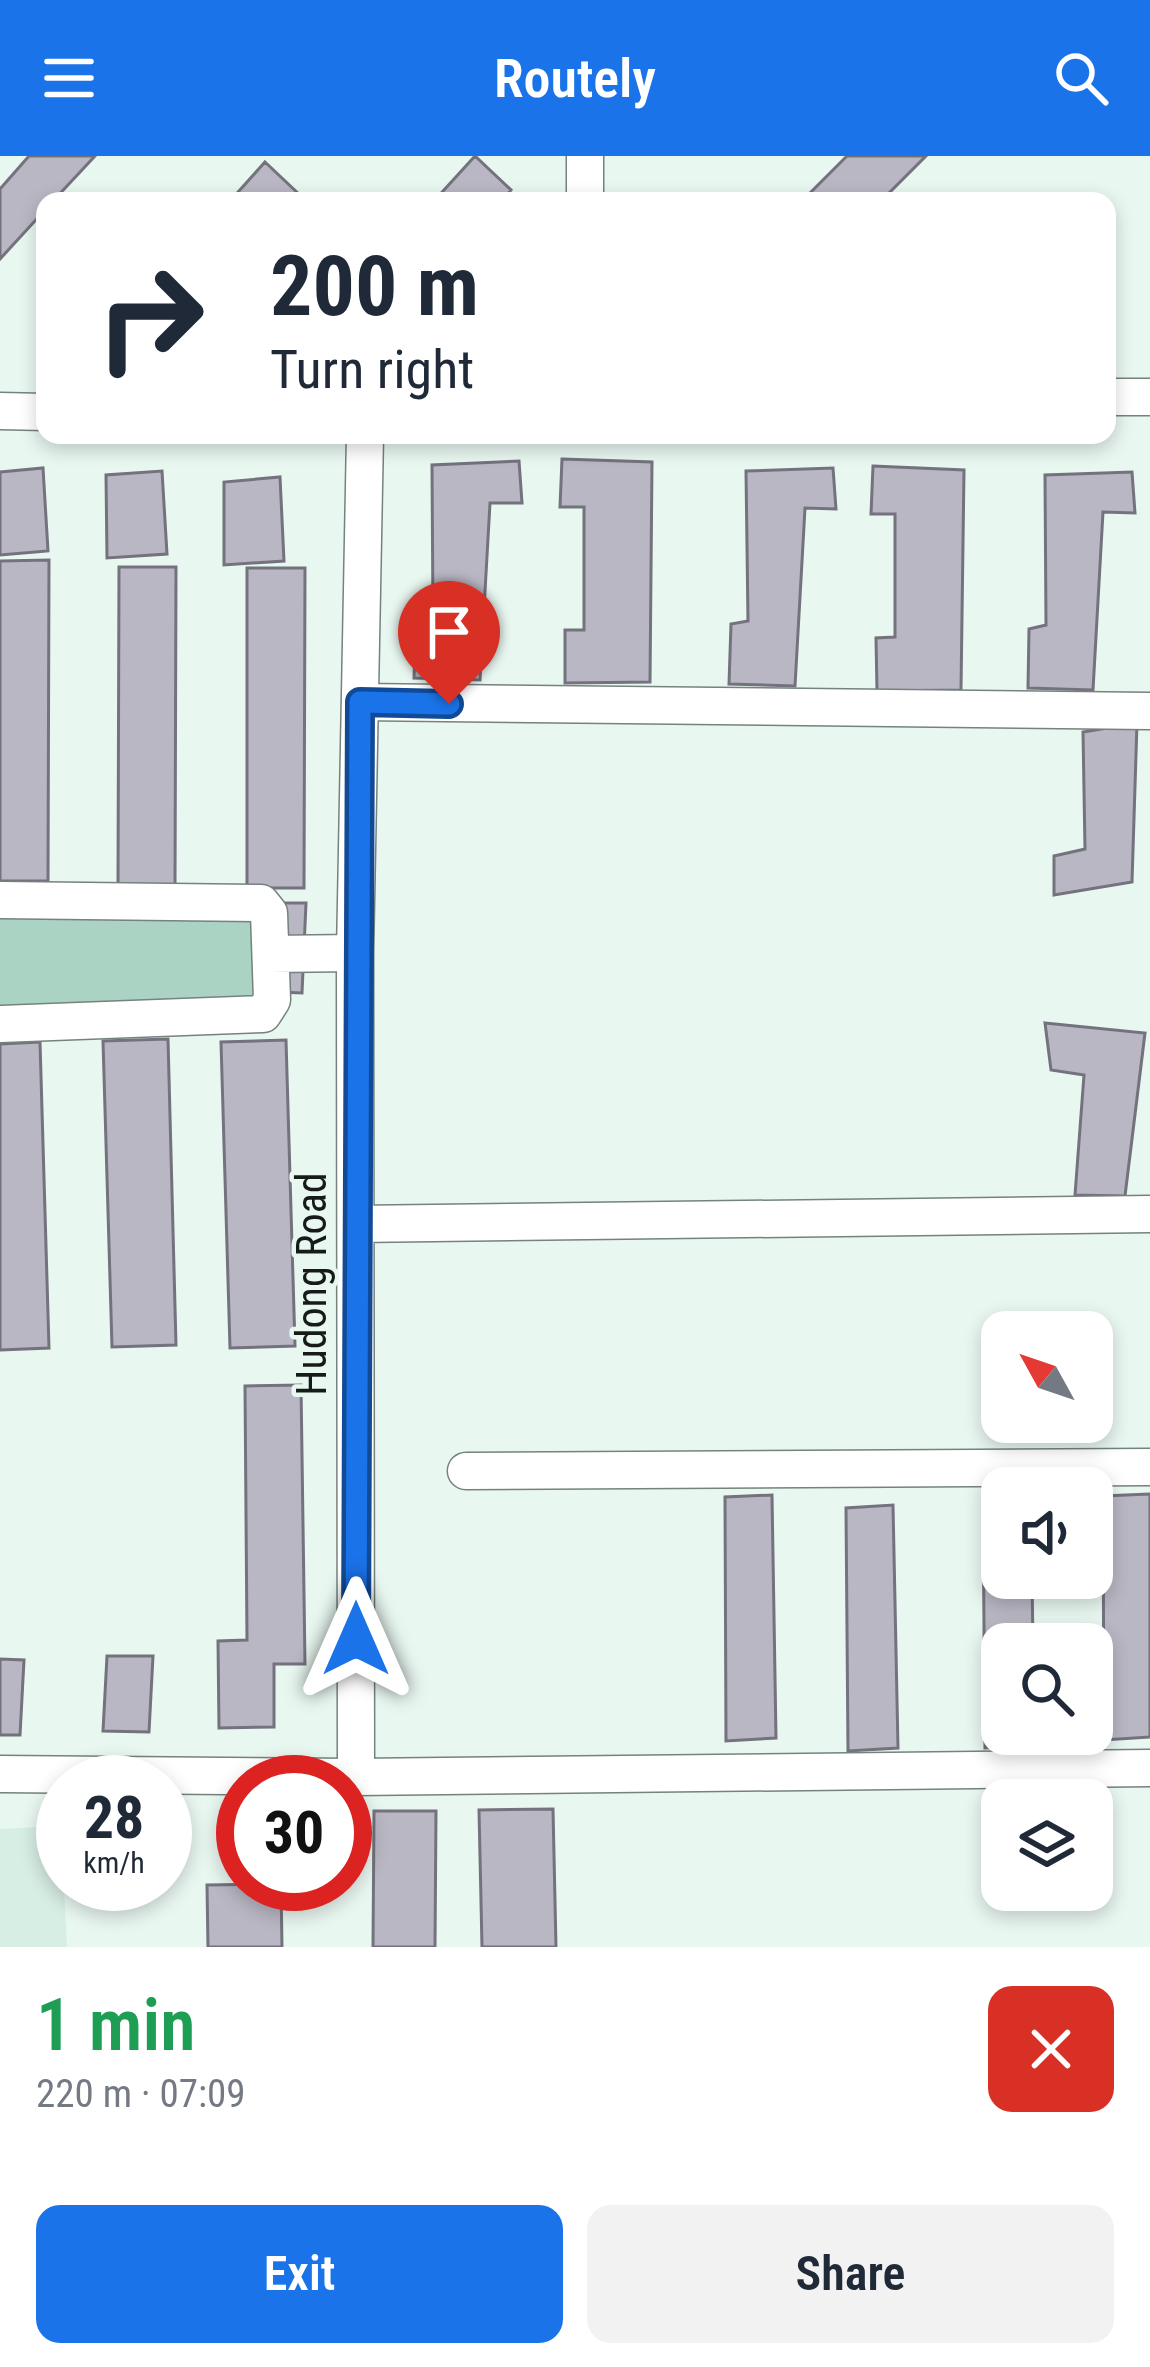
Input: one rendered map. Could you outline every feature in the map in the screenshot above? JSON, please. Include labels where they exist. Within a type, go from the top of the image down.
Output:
[{"type":"street","points":[[585,156],[585,192]]},
{"type":"street","points":[[1116,398],[1150,397]]},
{"type":"street","points":[[0,411],[36,412]]},
{"type":"street","name":"Hudong Road","points":[[356,1755],[356,953],[364,444]]},
{"type":"street","points":[[360,702],[1150,711]]},
{"type":"street","points":[[0,900],[262,903],[269,913],[272,1000],[263,1014],[0,1024]]},
{"type":"street","points":[[271,954],[356,953]]},
{"type":"street","points":[[356,1225],[1150,1214]]},
{"type":"street","points":[[466,1472],[1150,1467]]},
{"type":"street","points":[[372,1777],[1150,1768]]},
{"type":"street","points":[[0,1774],[216,1776]]},
{"type":"shaded area","points":[[36,1827],[36,1911],[65,1911],[67,1947],[0,1947],[0,1829]]},
{"type":"green space","points":[[0,910],[262,911],[263,1004],[0,1006]]},
{"type":"building","points":[[29,156],[95,156],[61,192],[36,192],[36,220],[0,259],[0,189]]},
{"type":"building","points":[[475,156],[511,190],[509,192],[442,192]]},
{"type":"building","points":[[847,156],[926,156],[890,192],[811,192]]},
{"type":"building","points":[[265,162],[297,192],[238,192]]},
{"type":"building","points":[[562,459],[652,462],[650,682],[565,683],[565,630],[584,630],[584,507],[560,507]]},
{"type":"building","points":[[519,461],[522,503],[490,503],[480,680],[414,678],[416,618],[433,615],[432,465]]},
{"type":"building","points":[[873,466],[964,470],[961,690],[877,691],[876,638],[895,637],[895,514],[871,514]]},
{"type":"building","points":[[43,468],[48,551],[0,555],[0,472]]},
{"type":"building","points":[[833,468],[836,509],[805,508],[795,686],[729,684],[731,624],[748,621],[746,471]]},
{"type":"building","points":[[162,471],[167,554],[107,558],[106,475]]},
{"type":"building","points":[[1132,472],[1135,513],[1103,512],[1093,690],[1028,688],[1029,629],[1046,625],[1045,475]]},
{"type":"building","points":[[280,477],[284,561],[224,565],[224,482]]},
{"type":"building","points":[[49,560],[48,881],[0,881],[0,561]]},
{"type":"building","points":[[119,567],[176,567],[175,887],[118,887]]},
{"type":"building","points":[[247,568],[305,568],[304,888],[247,888]]},
{"type":"building","points":[[1137,723],[1132,882],[1054,895],[1054,856],[1085,849],[1083,732]]},
{"type":"building","points":[[275,903],[306,903],[302,993],[277,992]]},
{"type":"building","points":[[1045,1023],[1145,1033],[1125,1196],[1075,1195],[1084,1075],[1051,1070]]},
{"type":"building","points":[[168,1039],[176,1345],[112,1347],[103,1041]]},
{"type":"building","points":[[286,1040],[295,1346],[230,1348],[221,1042]]},
{"type":"building","points":[[40,1042],[49,1348],[0,1350],[0,1044]]},
{"type":"building","points":[[301,1385],[305,1664],[274,1664],[274,1727],[219,1728],[218,1641],[247,1640],[245,1386]]},
{"type":"building","points":[[1150,1494],[1150,1737],[1113,1739],[1113,1623],[1104,1623],[1103,1599],[1113,1599],[1113,1496]]},
{"type":"building","points":[[772,1495],[776,1738],[726,1741],[725,1497]]},
{"type":"building","points":[[893,1505],[898,1748],[848,1751],[846,1508]]},
{"type":"building","points":[[984,1599],[1032,1599],[1033,1623],[984,1623]]},
{"type":"building","points":[[107,1656],[153,1656],[149,1732],[103,1731]]},
{"type":"building","points":[[0,1659],[24,1660],[20,1735],[0,1735]]},
{"type":"building","points":[[553,1809],[556,1947],[482,1947],[479,1810]]},
{"type":"building","points":[[374,1811],[436,1811],[435,1947],[373,1947]]},
{"type":"building","points":[[207,1885],[216,1885],[216,1911],[281,1911],[282,1947],[208,1947]]},
{"type":"route","points":[[356,1639],[360,702],[449,704]]}]
